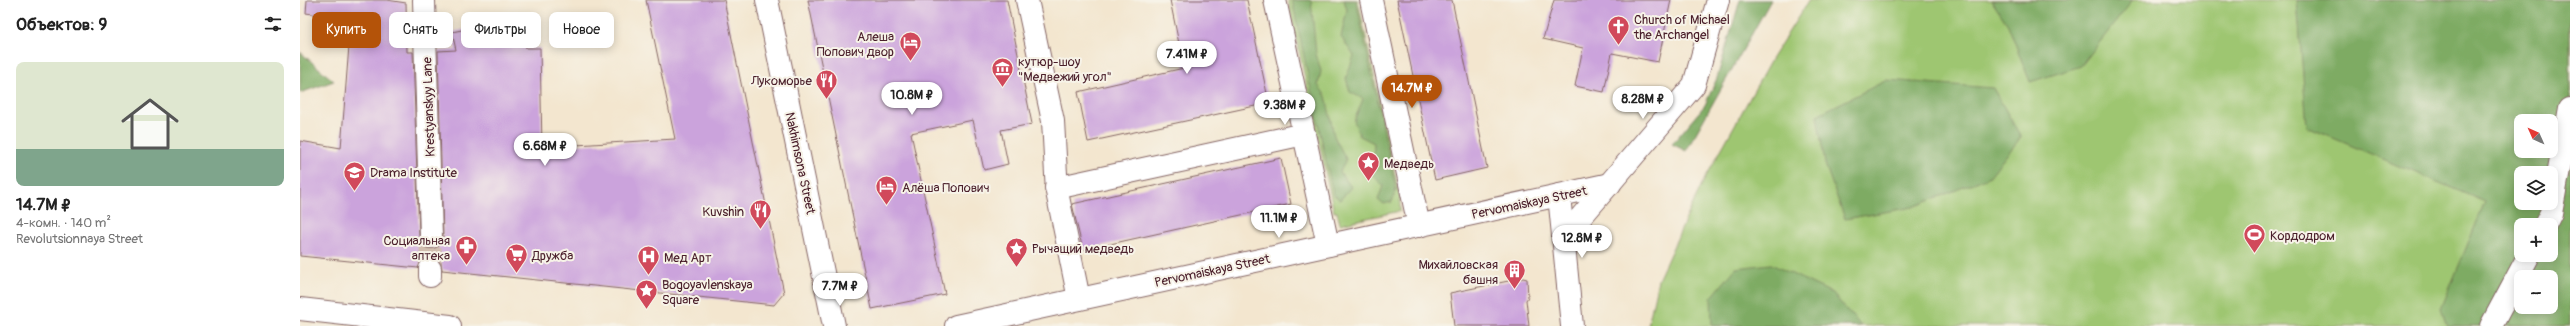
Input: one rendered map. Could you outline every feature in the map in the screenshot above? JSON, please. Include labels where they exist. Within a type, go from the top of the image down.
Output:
[{"type":"street","name":"Krestyanskyy Lane","points":[[424,0],[430,237]]},
{"type":"street","name":"Nakhimsona Street","points":[[767,0],[834,326]]},
{"type":"street","points":[[1027,0],[1053,121],[1056,188],[1079,299]]},
{"type":"street","points":[[1275,0],[1328,245]]},
{"type":"street","points":[[1371,0],[1419,226]]},
{"type":"street","points":[[1563,238],[1694,85],[1718,0]]},
{"type":"street","points":[[2548,218],[2551,213],[2570,109]]},
{"type":"street","points":[[1056,188],[1304,134]]},
{"type":"street","name":"Pervomaiskaya Street","points":[[956,326],[1610,184]]},
{"type":"street","points":[[1559,195],[1572,326]]},
{"type":"street","points":[[2492,326],[2525,262]]},
{"type":"street","points":[[819,326],[825,282]]},
{"type":"street","points":[[300,309],[450,326]]},
{"type":"green space","points":[[1288,0],[1358,0],[1400,198],[1400,211],[1340,224],[1337,212],[1334,212]]},
{"type":"green space","points":[[1292,0],[1311,0],[1316,54],[1321,71],[1318,85],[1326,96],[1334,136],[1346,159],[1340,172],[1351,187],[1340,200],[1333,194]]},
{"type":"green space","points":[[1344,0],[1356,0],[1396,189],[1392,202],[1383,204],[1378,200],[1383,186],[1372,174],[1374,143],[1360,136],[1354,121],[1363,99],[1350,92],[1346,78],[1354,56],[1341,37],[1347,10]]},
{"type":"green space","points":[[1740,0],[1771,0],[1686,151],[1672,144],[1705,105],[1717,78]]},
{"type":"green space","points":[[1809,0],[2570,0],[2570,326],[1648,326],[1658,280],[1702,184],[1772,58]]},
{"type":"green space","points":[[1991,0],[2133,0],[2081,66],[2030,82],[2008,25]]},
{"type":"green space","points":[[2297,0],[2570,0],[2570,326],[2447,326],[2441,309],[2485,202],[2307,127]]},
{"type":"green space","points":[[300,52],[334,81],[300,93]]},
{"type":"green space","points":[[1887,80],[1993,88],[2021,137],[1989,177],[1913,207],[1845,219],[1825,164],[1817,115]]},
{"type":"green space","points":[[1771,264],[1832,293],[1861,326],[1712,326],[1711,298],[1736,268]]},
{"type":"building","points":[[307,0],[387,0],[406,3],[406,12],[389,12],[389,48],[407,48],[407,52],[413,52],[419,237],[421,244],[431,249],[438,247],[443,237],[438,51],[456,50],[453,32],[461,30],[461,48],[540,48],[542,147],[675,139],[646,0],[724,0],[784,293],[774,305],[442,270],[441,262],[430,257],[423,258],[418,268],[300,256],[300,141],[341,148],[349,48],[381,48],[381,12],[306,13]]},
{"type":"building","points":[[808,0],[1007,0],[1032,124],[1001,130],[1008,164],[984,170],[973,120],[911,133],[945,294],[872,309]]},
{"type":"building","points":[[1170,0],[1247,0],[1269,103],[1088,142],[1078,92],[1184,68]]},
{"type":"building","points":[[1397,0],[1452,0],[1487,168],[1435,180]]},
{"type":"building","name":"Church of Michael the Archangel","points":[[1554,0],[1671,0],[1658,62],[1612,53],[1604,92],[1575,86],[1583,48],[1543,39]]},
{"type":"building","points":[[1281,158],[1291,204],[1083,250],[1072,204]]},
{"type":"building","points":[[1523,278],[1527,279],[1528,297],[1526,300],[1529,326],[1454,326],[1450,293]]},
{"type":"tunnel","points":[[430,269],[431,237]]},
{"type":"place","name":"Church of Michael the Archangel","points":[[1618,46]]},
{"type":"place","name":"Алеша Попович двор","points":[[910,62]]},
{"type":"place","name":"кутюр-шоу \"Медвежий угол\"","points":[[1003,88]]},
{"type":"place","name":"Лукоморье","points":[[827,100]]},
{"type":"place","name":"Медведь","points":[[1369,182]]},
{"type":"place","name":"Drama Institute","points":[[355,192]]},
{"type":"place","name":"Алёша Попович","points":[[887,206]]},
{"type":"place","name":"Kuvshin","points":[[760,230]]},
{"type":"place","name":"Кордодром","points":[[2254,254]]},
{"type":"place","name":"Социальная аптека","points":[[466,266]]},
{"type":"place","name":"Рычащий медведь","points":[[1017,268]]},
{"type":"place","name":"Дружба","points":[[516,274]]},
{"type":"place","name":"Мед Арт","points":[[648,276]]},
{"type":"place","name":"Михайловская башня","points":[[1514,290]]},
{"type":"place","name":"Bogoyavlenskaya Square","points":[[646,310]]}]
